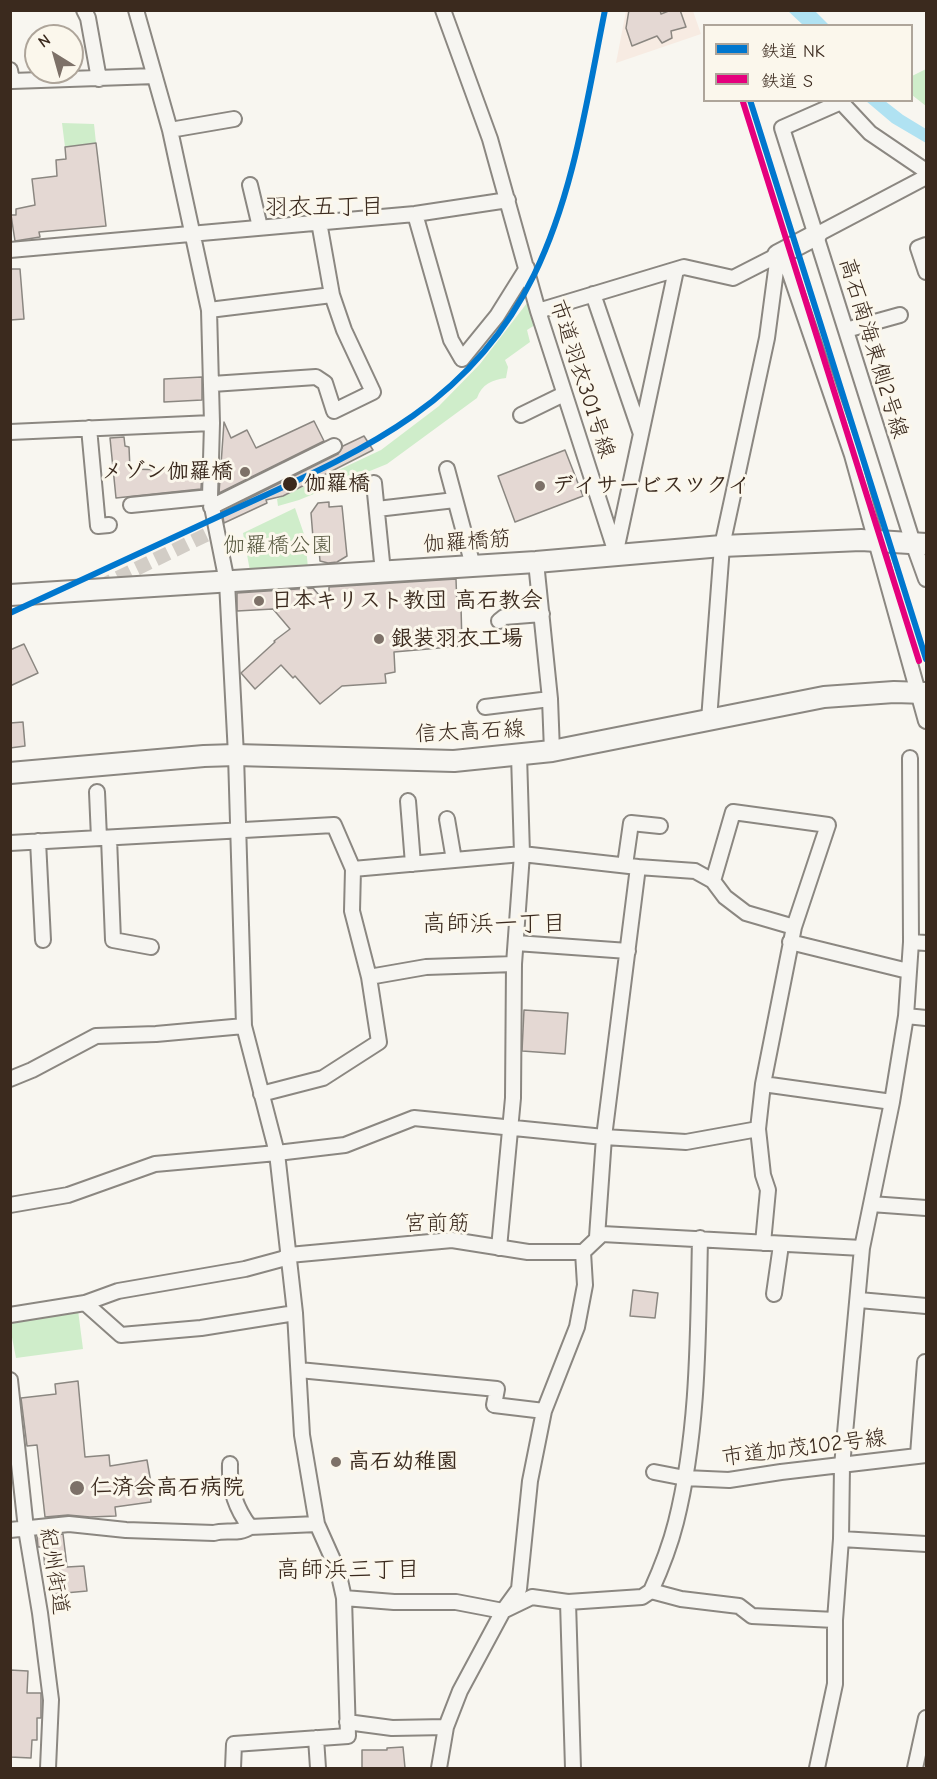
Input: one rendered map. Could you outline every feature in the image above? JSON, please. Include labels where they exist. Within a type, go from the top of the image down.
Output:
[{"type":"street","points":[[84,10],[88,18],[99,79]]},
{"type":"street","points":[[136,10],[170,130],[209,310],[212,384],[210,502],[227,582],[236,755],[236,831],[244,1026],[277,1153],[296,1313],[302,1435],[316,1524],[338,1572],[344,1598],[348,1736],[234,1744],[233,1768]]},
{"type":"street","name":"市道羽衣301号線","points":[[443,10],[490,139],[538,310],[616,553]]},
{"type":"street","points":[[10,70],[12,81],[155,76]]},
{"type":"street","name":"高石南海東側2号線","points":[[927,171],[870,133],[841,102],[782,128],[846,330],[920,544],[927,579]]},
{"type":"street","points":[[170,130],[234,119]]},
{"type":"street","points":[[538,310],[684,267],[734,278],[927,177]]},
{"type":"street","points":[[250,185],[261,227]]},
{"type":"street","points":[[10,249],[415,214],[508,201]]},
{"type":"street","points":[[415,214],[451,340],[462,359],[497,316],[526,268]]},
{"type":"street","points":[[212,384],[316,377],[325,383],[334,411],[373,392],[344,330],[332,295],[319,222]]},
{"type":"street","points":[[927,245],[918,248],[927,272]]},
{"type":"street","points":[[780,254],[852,455],[875,540],[922,693],[927,721]]},
{"type":"street","points":[[709,720],[722,546],[767,338],[780,254]]},
{"type":"street","points":[[616,553],[676,270]]},
{"type":"street","points":[[593,294],[641,434]]},
{"type":"street","points":[[209,310],[332,295]]},
{"type":"street","points":[[846,330],[900,315]]},
{"type":"street","points":[[521,415],[564,394]]},
{"type":"street","points":[[10,432],[212,423]]},
{"type":"street","points":[[88,428],[98,526],[110,525]]},
{"type":"street","points":[[131,504],[210,502],[334,446]]},
{"type":"street","points":[[447,469],[473,566]]},
{"type":"street","points":[[374,483],[383,572]]},
{"type":"street","points":[[377,509],[455,500]]},
{"type":"street","name":"伽羅橋筋","points":[[10,595],[537,562],[616,553],[722,546],[875,540],[920,544]]},
{"type":"street","points":[[537,562],[550,699],[552,751]]},
{"type":"street","points":[[499,621],[504,617],[542,614]]},
{"type":"street","name":"信太高石線","points":[[10,773],[236,755],[454,761],[552,751],[824,697],[894,692],[922,693]]},
{"type":"street","points":[[485,707],[550,699]]},
{"type":"street","points":[[499,1248],[513,1098],[514,964],[522,854],[519,755]]},
{"type":"street","points":[[817,1768],[835,1684],[835,1620],[841,1539],[842,1466],[862,1248],[892,1102],[906,1016],[911,942],[910,758]]},
{"type":"street","points":[[98,792],[113,940],[151,947]]},
{"type":"street","points":[[408,801],[413,864]]},
{"type":"street","points":[[713,881],[733,812],[828,825],[790,942],[763,1084],[758,1129],[763,1174],[768,1190],[763,1243]]},
{"type":"street","points":[[447,819],[454,860]]},
{"type":"street","points":[[597,1237],[604,1137],[628,951],[632,866],[631,823],[660,826]]},
{"type":"street","points":[[10,843],[334,825],[352,869],[352,911],[369,977],[379,1042],[323,1078],[261,1094]]},
{"type":"street","points":[[38,842],[43,940]]},
{"type":"street","points":[[352,869],[522,854],[695,871],[713,881],[725,897],[746,913],[794,927]]},
{"type":"street","points":[[790,942],[908,970]]},
{"type":"street","points":[[911,942],[927,943]]},
{"type":"street","points":[[516,943],[628,951]]},
{"type":"street","points":[[369,977],[426,967],[514,964]]},
{"type":"street","points":[[906,1016],[927,1018]]},
{"type":"street","points":[[10,1079],[96,1036],[156,1034],[244,1026]]},
{"type":"street","points":[[763,1084],[892,1102]]},
{"type":"street","points":[[10,1205],[68,1195],[155,1164],[277,1153],[345,1144],[414,1118],[604,1137],[686,1142],[758,1129]]},
{"type":"street","points":[[872,1204],[927,1208]]},
{"type":"street","points":[[439,1768],[446,1727],[460,1692],[503,1611],[519,1589],[530,1481],[543,1411],[577,1327],[585,1285],[583,1252],[602,1234],[862,1248]]},
{"type":"street","points":[[344,1598],[394,1602],[456,1602],[503,1611],[532,1597],[568,1602],[642,1597],[651,1591],[676,1523],[685,1478],[696,1383],[700,1238]]},
{"type":"street","name":"宮前筋","points":[[10,1315],[85,1303],[118,1291],[245,1269],[289,1255],[452,1240],[528,1252],[583,1252]]},
{"type":"street","points":[[774,1294],[781,1245]]},
{"type":"street","points":[[859,1300],[927,1306]]},
{"type":"street","points":[[85,1303],[121,1335],[201,1328],[296,1313]]},
{"type":"street","points":[[922,1455],[925,1362],[927,1362]]},
{"type":"street","points":[[299,1370],[496,1389],[494,1405],[543,1411]]},
{"type":"street","name":"紀州街道","points":[[10,1380],[26,1529],[51,1700],[48,1768]]},
{"type":"street","name":"市道加茂102号線","points":[[654,1472],[685,1478],[729,1480],[922,1455]]},
{"type":"street","points":[[230,1464],[229,1482],[242,1517],[250,1527]]},
{"type":"street","points":[[10,1530],[69,1524],[126,1530],[214,1533],[219,1531],[243,1532],[250,1527],[316,1524]]},
{"type":"street","points":[[841,1539],[927,1544]]},
{"type":"street","points":[[651,1591],[681,1599],[740,1606],[752,1616],[835,1620]]},
{"type":"street","points":[[568,1602],[573,1768]]},
{"type":"street","points":[[915,1768],[927,1718]]},
{"type":"street","points":[[347,1722],[392,1728],[446,1727]]},
{"type":"street","points":[[316,1738],[318,1768]]},
{"type":"shaded area","points":[[626,11],[693,11],[701,34],[616,63]]},
{"type":"green space","points":[[926,69],[926,106],[913,96],[913,76]]},
{"type":"green space","points":[[62,123],[94,124],[96,143],[65,147]]},
{"type":"green space","points":[[527,303],[535,325],[527,330],[530,342],[505,360],[508,367],[506,378],[488,384],[477,398],[387,464],[299,500],[278,506],[277,499],[381,450],[439,406],[480,364]]},
{"type":"green space","name":"伽羅橋公園","points":[[295,508],[305,537],[308,568],[250,571],[243,533]]},
{"type":"green space","points":[[78,1310],[83,1349],[16,1358],[10,1327],[15,1320]]},
{"type":"water","points":[[788,11],[815,11],[828,24],[802,24]]},
{"type":"water","points":[[867,102],[886,102],[926,129],[926,143],[892,123]]},
{"type":"building","points":[[629,10],[660,10],[661,14],[671,10],[680,10],[686,27],[671,31],[672,38],[662,43],[657,36],[632,46],[626,28]]},
{"type":"building","points":[[96,143],[106,226],[39,232],[40,237],[15,241],[11,215],[16,215],[16,209],[35,205],[32,179],[57,176],[56,160],[66,159],[65,147]]},
{"type":"building","points":[[10,269],[20,269],[24,319],[10,320]]},
{"type":"building","points":[[202,377],[202,400],[164,402],[164,379]]},
{"type":"building","name":"メゾン伽羅橋","points":[[314,421],[324,441],[219,493],[224,422],[231,438],[247,430],[256,448]]},
{"type":"building","points":[[364,436],[373,450],[283,496],[266,500],[267,503],[224,523],[222,512],[338,454],[343,446]]},
{"type":"building","points":[[124,437],[125,446],[129,447],[130,469],[202,471],[201,489],[116,498],[110,438]]},
{"type":"building","name":"デイサービスツクイ","points":[[565,450],[583,496],[515,522],[498,476]]},
{"type":"building","points":[[329,502],[329,507],[342,506],[347,556],[337,562],[328,563],[320,561],[319,550],[314,550],[311,513],[318,503]]},
{"type":"building","name":"銀装羽衣工場","points":[[456,579],[457,607],[461,606],[462,646],[394,652],[395,672],[385,674],[386,683],[342,686],[320,704],[295,676],[293,678],[281,665],[255,689],[241,673],[290,629],[273,609],[237,611],[237,593],[313,588],[329,607],[329,587]]},
{"type":"building","points":[[24,644],[38,673],[10,686],[10,650]]},
{"type":"building","points":[[23,722],[25,746],[10,748],[10,723]]},
{"type":"building","points":[[524,1010],[568,1013],[565,1054],[522,1051]]},
{"type":"building","points":[[633,1290],[658,1293],[655,1318],[630,1316]]},
{"type":"building","points":[[78,1381],[85,1457],[109,1455],[110,1466],[147,1460],[152,1489],[150,1489],[151,1502],[115,1507],[116,1516],[45,1517],[37,1445],[27,1446],[21,1398],[56,1394],[55,1384]]},
{"type":"building","points":[[63,1534],[67,1567],[84,1566],[87,1591],[54,1594],[52,1567],[45,1568],[43,1547],[38,1547],[37,1536]]},
{"type":"building","points":[[10,1670],[28,1671],[27,1693],[41,1693],[41,1718],[37,1718],[37,1740],[32,1740],[31,1758],[10,1757]]},
{"type":"building","points":[[403,1747],[405,1768],[362,1768],[362,1750],[387,1750],[387,1748]]},
{"type":"tunnel","points":[[99,587],[216,530]]},
{"type":"rail line","name":"NK","points":[[10,613],[360,449],[401,424],[440,395],[475,362],[507,322],[534,275],[548,244],[578,145],[605,10]]},
{"type":"rail line","name":"S","points":[[743,102],[919,661]]},
{"type":"rail line","name":"NK","points":[[751,102],[926,659]]},
{"type":"place","name":"メゾン伽羅橋","points":[[245,472]]},
{"type":"place","name":"伽羅橋","points":[[290,484]]},
{"type":"place","name":"デイサービスツクイ","points":[[540,486]]},
{"type":"place","name":"日本キリスト教団 高石教会","points":[[259,601]]},
{"type":"place","name":"銀装羽衣工場","points":[[379,639]]},
{"type":"place","name":"高石幼稚園","points":[[336,1462]]},
{"type":"place","name":"仁済会高石病院","points":[[77,1488]]},
{"type":"district","name":"羽衣五丁目","points":[[324,207]]},
{"type":"district","name":"高師浜一丁目","points":[[494,924]]},
{"type":"district","name":"高師浜三丁目","points":[[348,1570]]}]
